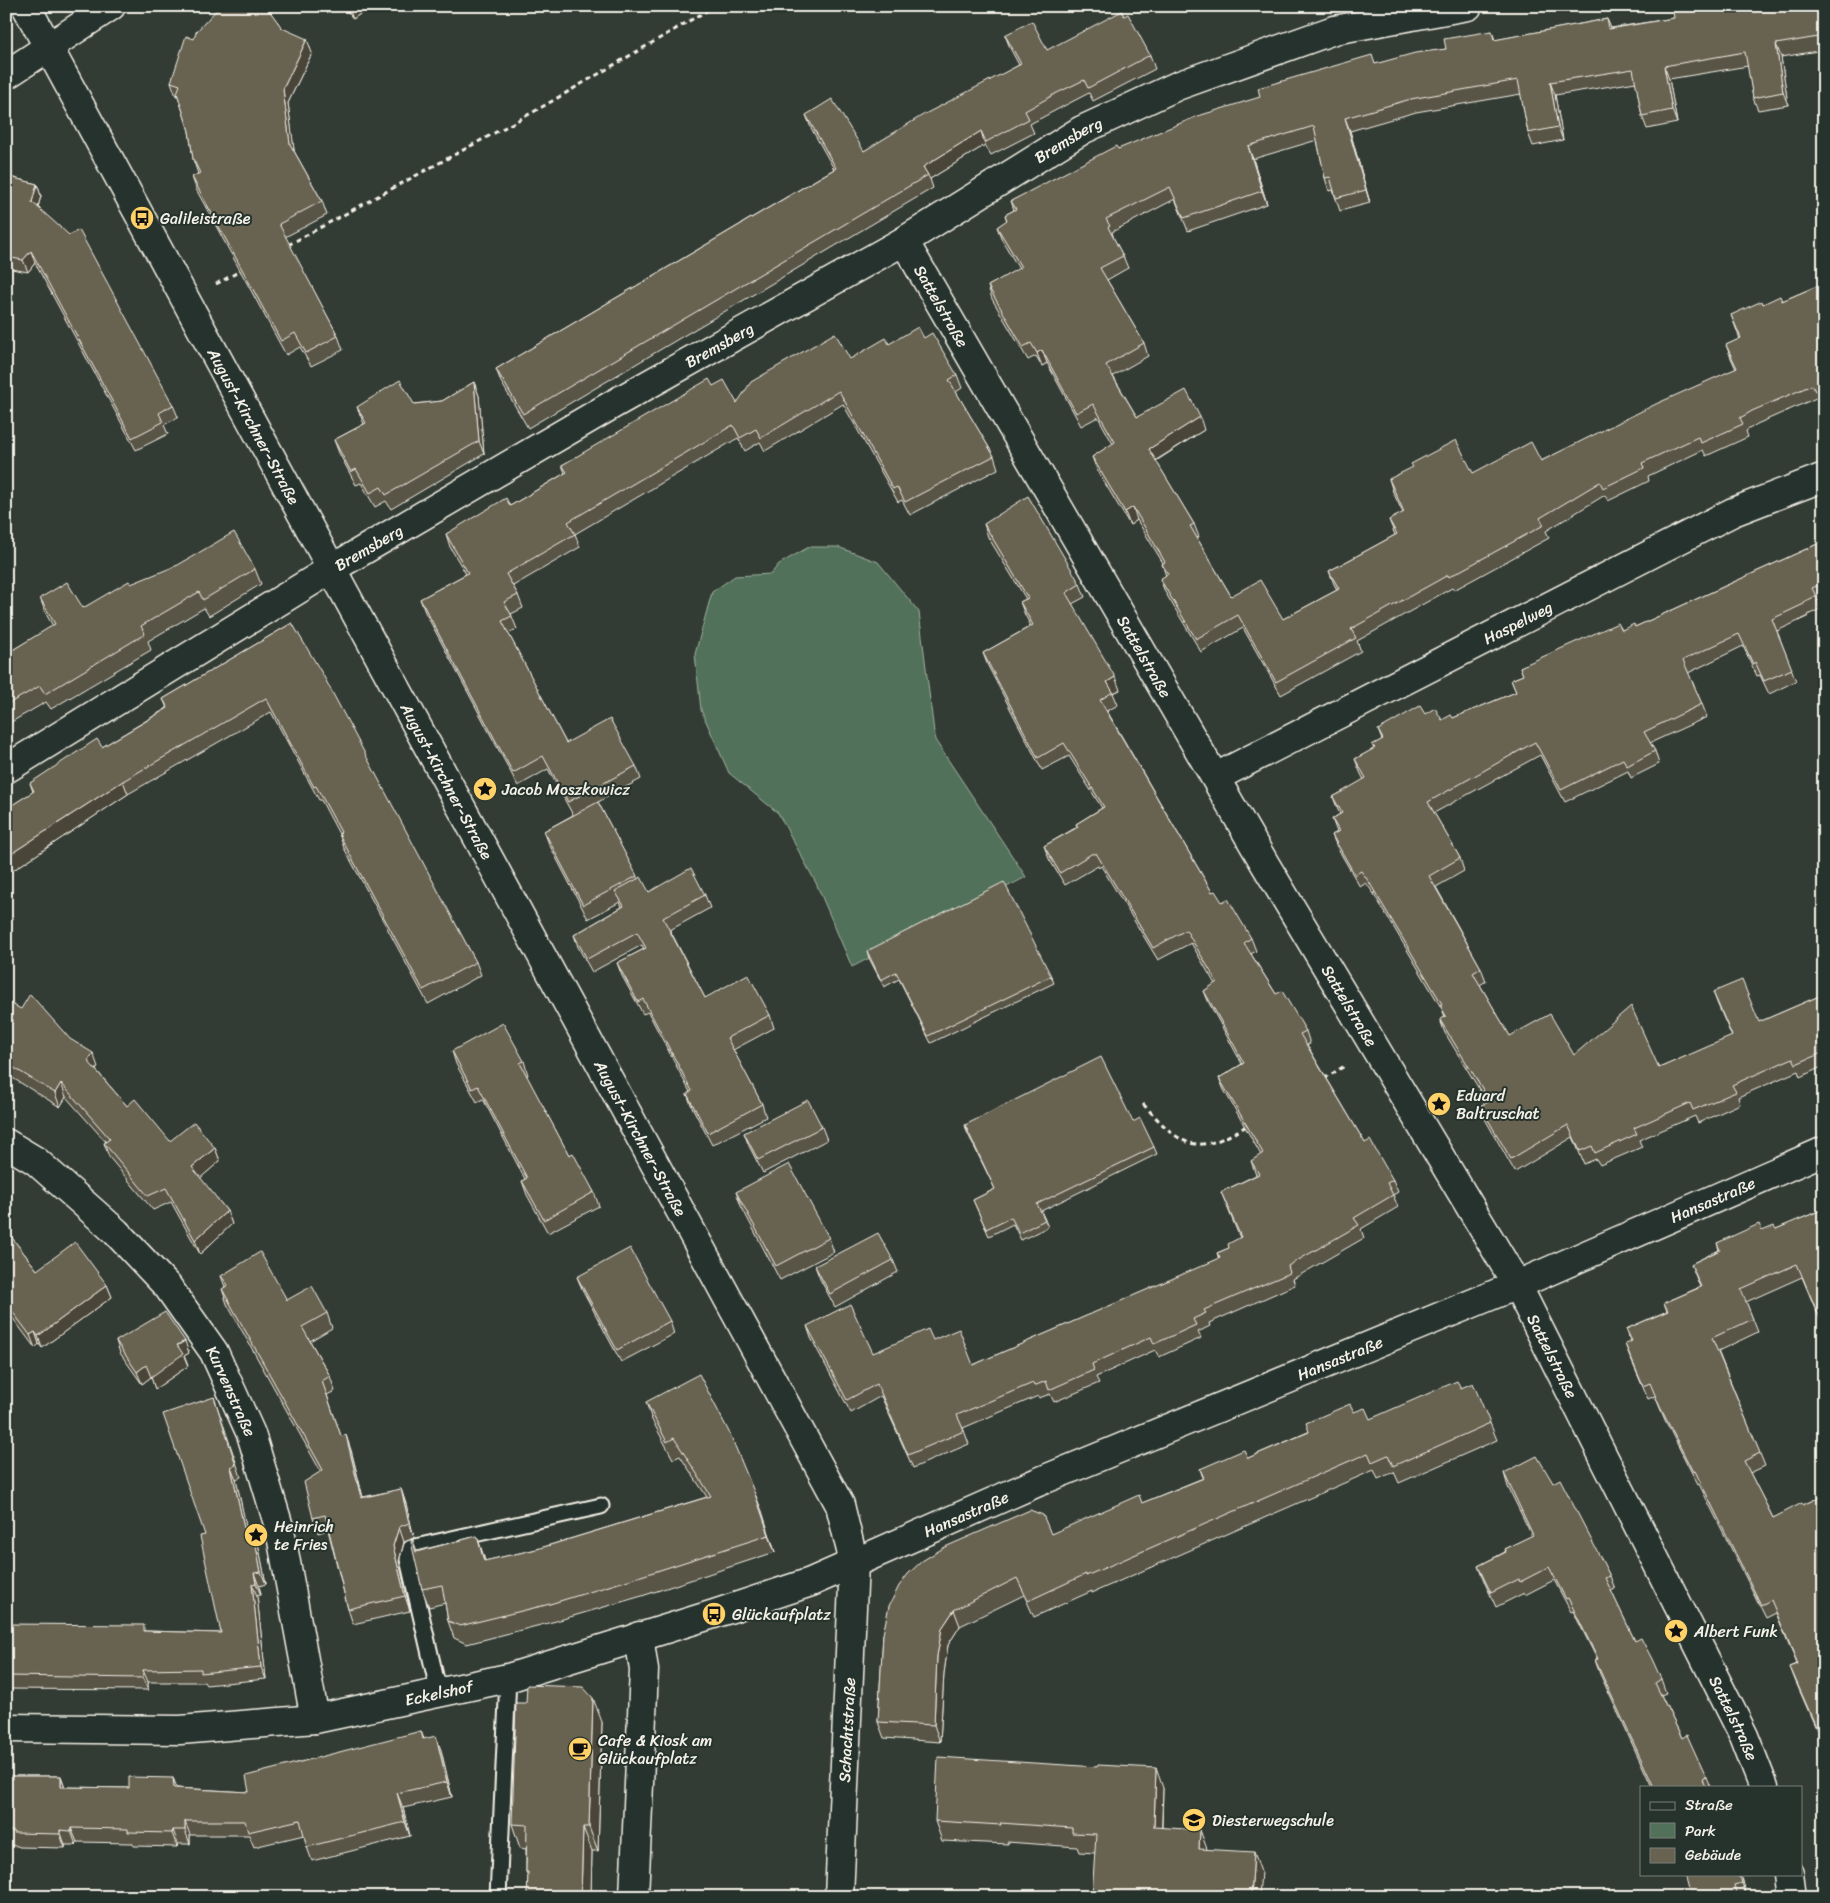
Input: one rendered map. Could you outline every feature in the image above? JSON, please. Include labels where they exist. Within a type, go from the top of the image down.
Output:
[{"type":"street","name":"August-Kirchner-Straße","points":[[26,6],[333,568],[840,1505],[854,1563]]},
{"type":"street","points":[[6,75],[111,6]]},
{"type":"street","name":"Bremsberg","points":[[6,769],[333,568],[617,402],[904,241],[1082,130],[1177,86],[1334,30],[1468,6]]},
{"type":"street","name":"Sattelstraße","points":[[904,241],[1270,872],[1516,1285],[1744,1736],[1764,1786]]},
{"type":"street","name":"Haspelweg","points":[[1216,776],[1733,512],[1824,477]]},
{"type":"street","name":"Kurvenstraße","points":[[6,1143],[36,1161],[116,1232],[168,1287],[214,1352],[251,1434],[280,1530],[315,1719]]},
{"type":"street","name":"Hansastraße","points":[[854,1563],[1038,1482],[1516,1285],[1824,1150]]},
{"type":"street","name":"Eckelshof","points":[[6,1728],[180,1730],[315,1719],[508,1678],[802,1585],[854,1563]]},
{"type":"street","name":"Schachtstraße","points":[[839,1897],[854,1563]]},
{"type":"street","points":[[634,1897],[644,1670],[639,1636]]},
{"type":"street","points":[[1789,1876],[1792,1897]]},
{"type":"lane","points":[[439,1693],[408,1559],[411,1548],[601,1506]]},
{"type":"lane","points":[[498,1897],[508,1678]]},
{"type":"path","points":[[288,245],[535,111],[715,6]]},
{"type":"path","points":[[187,300],[246,268]]},
{"type":"path","points":[[1142,1104],[1162,1125],[1180,1139],[1194,1145],[1208,1145],[1226,1138],[1250,1124]]},
{"type":"green space","points":[[809,547],[838,547],[878,562],[919,612],[935,740],[1026,877],[852,967],[816,883],[778,813],[729,773],[701,710],[695,654],[712,592],[735,576],[771,574],[779,564]]},
{"type":"building","points":[[220,6],[266,6],[282,28],[307,39],[283,89],[290,144],[322,201],[279,224],[338,336],[306,353],[295,333],[281,341],[192,177],[200,173],[193,159],[189,131],[177,93],[180,85],[171,82],[186,36],[194,39],[196,32]]},
{"type":"building","points":[[1701,6],[1722,6],[1722,8],[1736,6],[1824,6],[1824,36],[1776,44],[1783,92],[1753,98],[1745,52],[1664,66],[1672,110],[1642,116],[1633,69],[1550,82],[1558,127],[1528,133],[1518,80],[1411,99],[1345,118],[1366,190],[1336,198],[1330,177],[1325,178],[1314,126],[1248,146],[1262,191],[1184,218],[1170,187],[1106,219],[1110,226],[1108,227],[1123,256],[1100,268],[1144,343],[1106,365],[1137,417],[1186,390],[1200,417],[1149,449],[1194,524],[1190,526],[1231,596],[1260,580],[1283,619],[1339,589],[1329,571],[1397,534],[1389,520],[1404,512],[1389,479],[1413,467],[1411,464],[1456,440],[1473,473],[1531,442],[1541,461],[1658,403],[1737,368],[1726,345],[1741,338],[1731,315],[1762,301],[1763,304],[1780,296],[1782,301],[1824,283],[1824,387],[1815,391],[1812,385],[1752,411],[1740,418],[1743,424],[1701,443],[1698,437],[1642,463],[1644,468],[1603,488],[1600,482],[1540,518],[1544,525],[1449,577],[1448,575],[1351,629],[1356,638],[1276,682],[1238,615],[1196,639],[1160,579],[1168,574],[1162,564],[1165,562],[1133,507],[1125,512],[1092,457],[1115,442],[1093,404],[1076,413],[1042,350],[1037,353],[1031,343],[1023,347],[988,286],[1021,267],[997,227],[1007,220],[1005,215],[1016,209],[1011,201],[1116,146],[1118,149],[1198,116],[1260,97],[1258,88],[1372,55],[1375,64],[1415,53],[1446,49],[1444,39],[1492,31],[1494,40],[1607,19],[1609,29],[1674,18],[1673,11]]},
{"type":"building","points":[[1122,11],[1124,16],[1128,14],[1150,55],[1088,88],[1084,80],[1055,94],[1025,111],[1029,119],[986,142],[981,131],[923,167],[928,175],[523,414],[496,369],[836,168],[806,115],[832,99],[864,151],[923,115],[1021,64],[1005,35],[1032,21],[1047,50]]},
{"type":"building","points":[[6,176],[37,184],[32,202],[69,235],[79,230],[173,405],[159,413],[163,422],[132,438],[31,251],[23,260],[6,257]]},
{"type":"building","points":[[918,327],[924,338],[932,333],[957,375],[949,380],[994,456],[905,502],[897,487],[893,489],[839,391],[761,438],[756,429],[740,438],[733,425],[568,522],[575,534],[506,574],[518,595],[504,602],[512,616],[502,621],[566,743],[610,719],[636,766],[568,802],[543,756],[513,773],[420,599],[468,573],[446,534],[506,498],[510,506],[567,472],[562,465],[709,379],[713,386],[724,380],[737,403],[751,382],[835,333],[850,359],[886,338],[889,344]]},
{"type":"building","points":[[400,380],[414,404],[442,401],[474,382],[479,441],[386,495],[381,487],[370,493],[356,469],[351,472],[334,440],[366,423],[357,407]]},
{"type":"building","points":[[1028,496],[1080,584],[1066,593],[1115,677],[1107,682],[1113,692],[1100,700],[1212,892],[1215,891],[1222,902],[1228,899],[1251,938],[1244,943],[1276,994],[1282,991],[1306,1031],[1300,1034],[1365,1143],[1370,1140],[1393,1180],[1387,1183],[1393,1195],[1354,1218],[1359,1225],[1288,1266],[1290,1273],[1204,1310],[1206,1313],[1193,1319],[1196,1325],[1154,1344],[1151,1337],[1092,1364],[1094,1370],[1049,1390],[1046,1381],[1034,1386],[1033,1383],[957,1415],[964,1431],[908,1455],[877,1384],[847,1400],[807,1326],[850,1304],[873,1353],[928,1329],[933,1340],[959,1329],[973,1365],[1220,1258],[1217,1253],[1229,1248],[1228,1244],[1241,1237],[1221,1192],[1259,1174],[1251,1161],[1263,1153],[1219,1078],[1244,1063],[1204,991],[1217,982],[1186,930],[1153,948],[1096,853],[1060,873],[1044,846],[1078,827],[1076,824],[1104,807],[1064,743],[1038,758],[983,653],[1033,625],[1020,602],[1028,598],[984,524]]},
{"type":"building","points":[[234,532],[255,569],[203,600],[199,592],[141,626],[145,634],[45,694],[40,686],[6,705],[6,654],[55,624],[40,598],[67,582],[83,608],[129,581],[131,584],[178,565]]},
{"type":"building","points":[[1824,541],[1824,583],[1812,588],[1816,596],[1804,602],[1804,604],[1772,619],[1792,669],[1764,681],[1755,662],[1753,664],[1739,634],[1683,660],[1702,704],[1644,732],[1655,751],[1627,766],[1623,759],[1561,790],[1535,742],[1428,802],[1460,858],[1429,876],[1481,968],[1473,973],[1510,1036],[1550,1014],[1574,1055],[1631,1006],[1659,1068],[1732,1036],[1713,992],[1742,980],[1759,1022],[1824,994],[1824,1052],[1796,1064],[1793,1058],[1732,1085],[1736,1092],[1693,1110],[1690,1103],[1634,1128],[1637,1134],[1595,1153],[1592,1146],[1580,1151],[1568,1125],[1511,1159],[1480,1106],[1490,1101],[1440,1020],[1446,1016],[1440,1005],[1442,1004],[1369,882],[1361,871],[1355,875],[1332,835],[1339,831],[1332,819],[1342,813],[1333,797],[1366,778],[1355,759],[1375,748],[1372,745],[1383,739],[1378,730],[1420,706],[1425,714],[1435,708],[1442,720],[1451,715],[1453,718],[1516,692],[1511,680],[1523,675],[1520,667],[1618,623],[1622,630],[1634,624],[1635,627]]},
{"type":"building","points":[[292,623],[323,675],[476,962],[423,990],[339,834],[341,832],[316,786],[314,787],[266,698],[123,781],[6,857],[6,809],[34,791],[30,783],[97,739],[102,747],[168,708],[163,699]]},
{"type":"building","points":[[598,802],[637,876],[583,905],[544,831]]},
{"type":"building","points":[[691,868],[705,895],[663,918],[705,998],[748,974],[770,1015],[727,1038],[762,1104],[708,1133],[687,1094],[692,1091],[643,999],[638,1002],[617,963],[646,948],[637,932],[587,959],[574,935],[624,906],[615,891],[641,877],[649,892]]},
{"type":"building","points":[[1004,882],[1051,976],[928,1036],[896,972],[881,980],[867,951]]},
{"type":"building","points":[[30,994],[70,1039],[93,1053],[88,1061],[127,1106],[135,1099],[170,1141],[194,1122],[215,1148],[192,1167],[227,1211],[195,1240],[166,1188],[148,1196],[104,1143],[110,1139],[61,1083],[55,1093],[6,1063],[6,1001],[21,1009]]},
{"type":"building","points":[[503,1023],[524,1061],[520,1063],[569,1155],[573,1153],[594,1192],[544,1220],[522,1181],[527,1178],[478,1086],[472,1089],[452,1051]]},
{"type":"building","points":[[1101,1057],[1133,1122],[1140,1118],[1154,1147],[1037,1204],[1045,1220],[1019,1233],[1011,1217],[986,1229],[973,1200],[995,1189],[965,1125]]},
{"type":"building","points":[[808,1100],[822,1127],[758,1160],[744,1133]]},
{"type":"building","points":[[789,1164],[829,1238],[776,1266],[736,1192]]},
{"type":"building","points":[[1824,1209],[1824,1312],[1818,1314],[1797,1264],[1741,1289],[1753,1319],[1712,1338],[1760,1453],[1744,1461],[1773,1518],[1802,1503],[1803,1505],[1824,1495],[1824,1610],[1821,1612],[1824,1619],[1824,1745],[1790,1667],[1798,1664],[1771,1600],[1761,1605],[1695,1471],[1693,1472],[1660,1407],[1650,1383],[1643,1386],[1625,1344],[1632,1341],[1626,1329],[1668,1311],[1664,1303],[1701,1287],[1691,1264],[1720,1250],[1717,1243],[1759,1224],[1762,1231],[1774,1226],[1776,1229]]},
{"type":"building","points":[[6,1230],[37,1270],[75,1242],[107,1285],[38,1336],[35,1332],[30,1335],[6,1303]]},
{"type":"building","points":[[878,1233],[893,1260],[830,1294],[815,1266]]},
{"type":"building","points":[[630,1248],[670,1321],[617,1350],[577,1277]]},
{"type":"building","points":[[260,1252],[287,1300],[312,1286],[327,1313],[302,1327],[330,1376],[322,1381],[341,1436],[346,1435],[361,1498],[401,1489],[409,1523],[399,1527],[393,1546],[405,1596],[348,1609],[325,1515],[313,1518],[304,1482],[323,1470],[222,1289],[228,1285],[221,1276]]},
{"type":"building","points":[[165,1312],[185,1341],[177,1345],[183,1354],[151,1377],[146,1365],[137,1372],[116,1341]]},
{"type":"building","points":[[699,1374],[730,1434],[755,1494],[769,1535],[550,1604],[460,1626],[448,1621],[442,1585],[422,1589],[411,1542],[412,1538],[416,1552],[477,1536],[484,1561],[537,1549],[711,1496],[674,1438],[667,1442],[646,1402]]},
{"type":"building","points":[[1457,1381],[1461,1388],[1473,1383],[1490,1423],[1393,1466],[1388,1455],[1372,1462],[1368,1453],[1086,1576],[1086,1574],[1028,1601],[1017,1578],[954,1610],[942,1628],[937,1656],[934,1725],[878,1722],[883,1634],[889,1606],[899,1586],[908,1574],[922,1561],[945,1547],[1030,1510],[1043,1515],[1051,1534],[1139,1495],[1142,1503],[1204,1478],[1200,1469],[1244,1450],[1248,1458],[1309,1432],[1306,1423],[1350,1404],[1354,1412],[1365,1408],[1370,1419]]},
{"type":"building","points":[[214,1397],[236,1465],[231,1467],[244,1528],[252,1526],[261,1572],[254,1573],[256,1583],[252,1584],[261,1667],[201,1673],[201,1669],[143,1670],[143,1678],[6,1676],[6,1624],[144,1625],[144,1631],[221,1633],[200,1536],[205,1535],[163,1414]]},
{"type":"building","points":[[1537,1456],[1553,1483],[1560,1479],[1610,1576],[1605,1578],[1635,1641],[1641,1638],[1652,1659],[1661,1679],[1655,1683],[1682,1738],[1687,1735],[1706,1777],[1702,1779],[1705,1786],[1654,1786],[1595,1660],[1598,1659],[1568,1598],[1566,1599],[1549,1567],[1520,1582],[1519,1579],[1491,1593],[1478,1566],[1506,1552],[1504,1549],[1533,1535],[1504,1473]]},
{"type":"building","points":[[527,1685],[583,1687],[593,1698],[589,1827],[583,1827],[581,1897],[527,1897],[527,1825],[512,1824],[516,1703],[526,1703]]},
{"type":"building","points":[[421,1731],[423,1739],[436,1736],[447,1782],[397,1793],[405,1822],[307,1847],[300,1820],[248,1832],[245,1821],[185,1821],[185,1830],[173,1830],[172,1833],[128,1832],[128,1829],[71,1828],[71,1831],[60,1830],[60,1834],[14,1833],[14,1831],[6,1831],[6,1776],[61,1776],[61,1787],[129,1788],[129,1777],[173,1778],[174,1788],[249,1792],[246,1776]]},
{"type":"building","points":[[938,1757],[1097,1767],[1098,1765],[1156,1768],[1154,1827],[1200,1830],[1199,1849],[1254,1852],[1251,1897],[1092,1897],[1096,1834],[1072,1833],[1072,1828],[935,1821]]},
{"type":"building","points":[[1686,1876],[1739,1876],[1741,1884],[1734,1886],[1737,1897],[1691,1897]]},
{"type":"place","name":"Galileistraße","points":[[142,218]]},
{"type":"place","name":"Jacob Moszkowicz","points":[[485,789]]},
{"type":"place","name":"Eduard Baltruschat","points":[[1439,1104]]},
{"type":"place","name":"Heinrich te Fries","points":[[256,1535]]},
{"type":"place","name":"Glückaufplatz","points":[[714,1614]]},
{"type":"place","name":"Albert Funk","points":[[1676,1631]]},
{"type":"place","name":"Cafe & Kiosk am Glückaufplatz","points":[[580,1749]]},
{"type":"place","name":"Diesterwegschule","points":[[1194,1820]]}]
